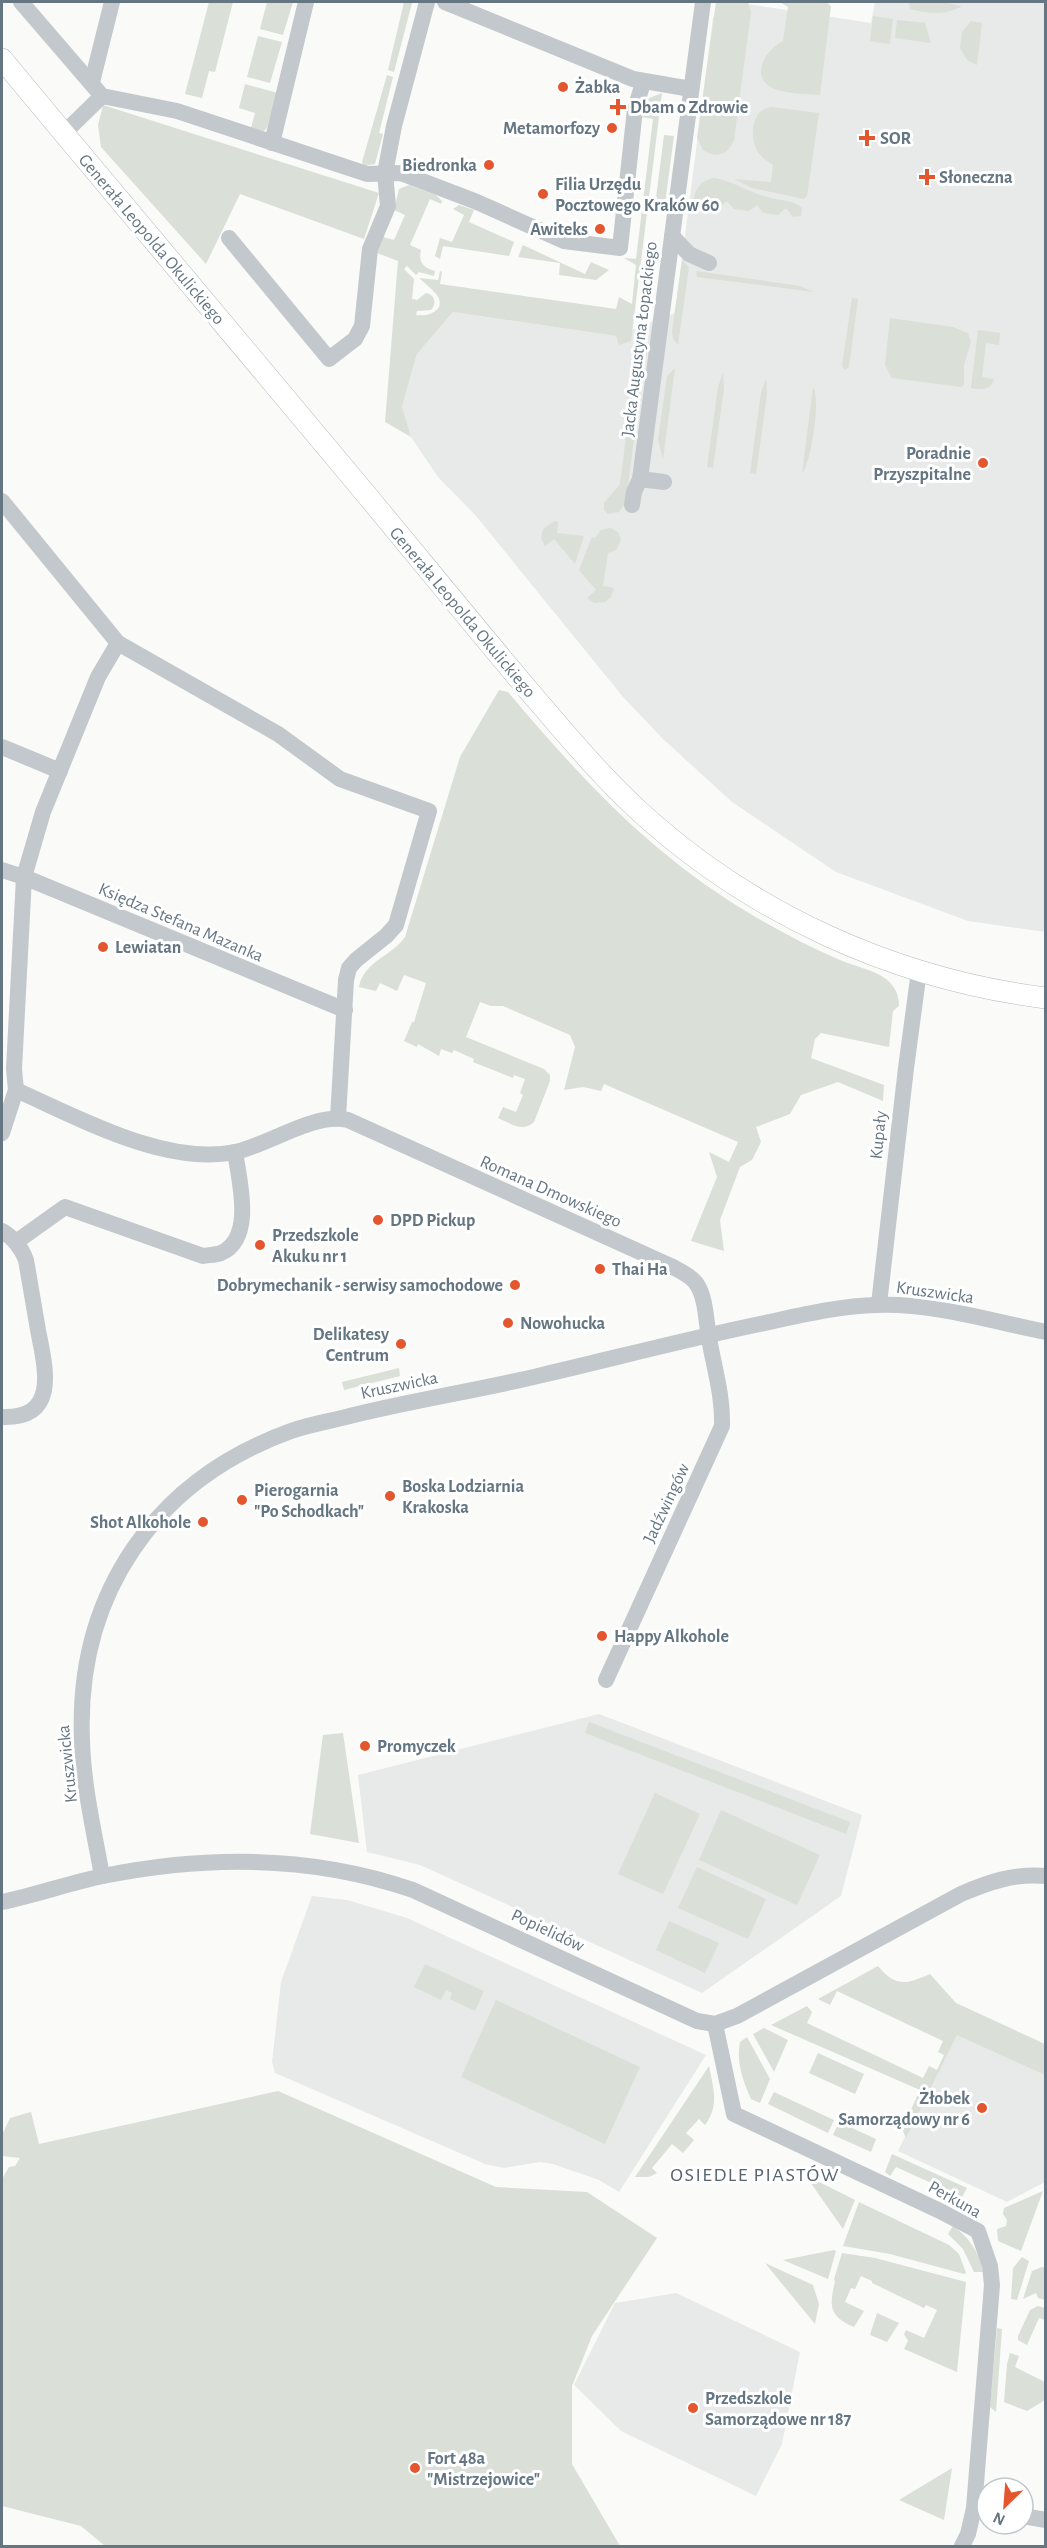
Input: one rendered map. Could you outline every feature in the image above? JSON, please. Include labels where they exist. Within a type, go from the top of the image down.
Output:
[{"type":"main road","name":"Generała Leopolda Okulickiego","points":[[2,58],[474,627],[614,787],[688,852],[764,903],[830,937],[919,971],[996,990],[1046,998]]},
{"type":"street","points":[[21,2],[102,96],[177,111],[367,174],[401,173],[477,202],[564,241],[620,248],[635,109],[643,83]]},
{"type":"street","points":[[92,82],[112,2]]},
{"type":"street","points":[[272,143],[306,2]]},
{"type":"street","points":[[229,238],[329,359],[355,339],[361,329],[370,249],[388,202],[385,173],[394,126],[427,2]]},
{"type":"street","points":[[445,2],[643,83],[691,89]]},
{"type":"street","name":"Jacka Augustyna Łopackiego","points":[[632,505],[634,492],[640,479],[703,2]]},
{"type":"street","points":[[64,133],[102,96]]},
{"type":"street","points":[[672,236],[689,254],[709,263]]},
{"type":"street","points":[[640,479],[664,482]]},
{"type":"street","points":[[2,501],[118,644],[278,734],[340,779],[429,811],[396,925],[349,969],[338,1118],[320,1122],[235,1152],[194,1153],[148,1144],[16,1090]]},
{"type":"street","points":[[2,1133],[16,1090],[14,1069],[24,878],[43,812],[98,677],[118,644]]},
{"type":"street","points":[[2,747],[60,771]]},
{"type":"street","name":"Księdza Stefana Mazanka","points":[[2,870],[345,1010]]},
{"type":"street","name":"Kupały","points":[[879,1304],[919,971]]},
{"type":"street","name":"Romana Dmowskiego","points":[[338,1118],[360,1125],[673,1267],[698,1284],[708,1335]]},
{"type":"street","points":[[16,1242],[65,1207],[203,1256],[222,1252],[236,1239],[244,1220],[235,1152]]},
{"type":"street","points":[[2,1231],[16,1242],[26,1260],[47,1375],[42,1399],[25,1415],[15,1418],[2,1417]]},
{"type":"street","name":"Kruszwicka","points":[[102,1876],[82,1740],[82,1702],[90,1642],[104,1602],[130,1553],[152,1523],[180,1494],[206,1474],[266,1441],[294,1430],[814,1312],[879,1304],[923,1307],[1046,1332]]},
{"type":"street","name":"Jadźwingów","points":[[606,1680],[722,1426],[720,1386],[708,1335]]},
{"type":"street","name":"Popielidów","points":[[2,1902],[102,1876],[202,1862],[248,1860],[308,1865],[388,1881],[423,1894],[697,2021],[715,2024]]},
{"type":"street","points":[[715,2024],[737,2016],[961,1894],[992,1881],[1014,1876],[1046,1876]]},
{"type":"street","name":"Perkuna","points":[[715,2024],[734,2114],[978,2231],[990,2266],[992,2285],[982,2476]]},
{"type":"street","points":[[962,2547],[975,2519]]},
{"type":"shaded area","points":[[209,2],[233,2],[215,72],[209,71],[202,98],[185,94]]},
{"type":"shaded area","points":[[267,2],[293,2],[283,35],[260,29]]},
{"type":"shaded area","points":[[404,2],[412,3],[394,72],[388,70]]},
{"type":"shaded area","points":[[716,2],[748,2],[751,12],[734,140],[725,152],[717,155],[703,150],[697,138]]},
{"type":"shaded area","points":[[734,2],[871,23],[875,2],[1045,2],[1045,932],[968,921],[836,872],[732,802],[663,739],[623,697],[476,516],[438,477],[411,437],[402,408],[417,354],[453,312],[616,336],[675,313],[713,18]]},
{"type":"shaded area","points":[[780,2],[826,2],[831,6],[820,95],[791,93],[772,88],[761,75],[765,58],[783,41],[788,7]]},
{"type":"shaded area","points":[[909,2],[942,2],[962,6],[950,11],[930,13],[910,9]]},
{"type":"shaded area","points":[[873,16],[893,19],[890,44],[870,41]]},
{"type":"shaded area","points":[[897,20],[925,23],[931,43],[895,38]]},
{"type":"shaded area","points":[[971,21],[982,23],[977,65],[967,60],[960,48],[962,32]]},
{"type":"shaded area","points":[[258,36],[282,42],[270,83],[247,77]]},
{"type":"shaded area","points":[[387,75],[393,77],[379,133],[383,134],[375,164],[363,166],[362,162]]},
{"type":"shaded area","points":[[245,84],[278,93],[264,131],[251,128],[255,113],[239,108]]},
{"type":"shaded area","points":[[662,93],[631,341],[619,345],[616,336],[453,312],[417,354],[402,407],[411,437],[385,422],[398,261],[377,253],[383,237],[394,240],[405,215],[394,210],[399,189],[409,185],[436,195],[442,201],[441,204],[430,199],[410,245],[421,250],[421,262],[435,271],[434,276],[419,272],[416,275],[407,266],[404,269],[414,279],[412,299],[417,300],[426,293],[434,300],[431,310],[417,311],[416,315],[431,314],[440,305],[437,295],[419,278],[438,280],[440,271],[442,272],[440,284],[616,309],[619,297],[632,304],[636,265],[624,258],[636,259],[653,119],[641,117],[649,98]]},
{"type":"shaded area","points":[[103,105],[379,193],[364,239],[240,194],[206,264],[101,147],[98,125]]},
{"type":"shaded area","points":[[771,107],[819,113],[807,196],[804,199],[752,188],[734,179],[771,182],[773,165],[758,152],[753,132],[759,113]]},
{"type":"shaded area","points":[[664,135],[674,136],[664,211],[659,211],[655,206]]},
{"type":"shaded area","points":[[714,178],[764,196],[795,203],[802,208],[801,216],[793,217],[786,208],[778,215],[763,213],[757,205],[749,211],[734,209],[727,201],[720,207],[712,199],[705,205],[693,204],[699,187],[705,181]]},
{"type":"shaded area","points":[[459,205],[474,210],[469,222],[514,242],[509,256],[443,246],[440,259],[435,256],[440,238],[452,242],[464,215],[453,209]]},
{"type":"shaded area","points":[[523,245],[585,274],[591,262],[609,270],[596,280],[559,275],[560,263],[518,257]]},
{"type":"shaded area","points":[[682,260],[689,267],[678,345],[673,339],[672,331]]},
{"type":"shaded area","points":[[696,271],[800,286],[814,292],[697,277]]},
{"type":"shaded area","points":[[852,298],[858,299],[849,367],[845,370],[842,366]]},
{"type":"shaded area","points":[[890,318],[953,327],[968,333],[971,342],[964,365],[964,385],[961,387],[892,378],[885,365]]},
{"type":"shaded area","points":[[978,330],[1000,333],[999,345],[986,343],[982,377],[994,379],[988,388],[982,389],[971,388]]},
{"type":"shaded area","points":[[636,359],[642,375],[626,502],[619,512],[608,514],[604,510],[604,503],[620,484]]},
{"type":"shaded area","points":[[675,368],[663,459],[658,440],[667,376]]},
{"type":"shaded area","points":[[723,373],[724,388],[713,468],[707,467],[718,387]]},
{"type":"shaded area","points":[[766,379],[767,394],[756,474],[750,473],[761,393]]},
{"type":"shaded area","points":[[813,387],[816,405],[814,431],[809,457],[802,474]]},
{"type":"shaded area","points":[[555,521],[558,522],[557,533],[584,536],[575,564],[554,539],[545,546],[541,538],[543,529]]},
{"type":"shaded area","points":[[610,528],[618,532],[621,540],[616,550],[608,553],[603,586],[614,588],[611,597],[605,602],[594,603],[587,598],[596,590],[579,570],[592,537],[595,538],[601,530]]},
{"type":"shaded area","points":[[499,690],[508,692],[565,757],[623,817],[686,871],[779,930],[809,946],[881,976],[896,991],[899,1006],[893,1011],[889,1047],[821,1033],[815,1039],[811,1058],[884,1085],[883,1101],[838,1082],[801,1095],[790,1114],[756,1127],[761,1142],[752,1160],[740,1167],[720,1220],[724,1251],[691,1241],[717,1177],[709,1152],[729,1162],[738,1142],[604,1084],[601,1091],[583,1087],[564,1090],[575,1047],[570,1035],[503,1006],[491,1006],[480,1002],[466,1037],[544,1069],[550,1075],[550,1081],[534,1122],[525,1127],[512,1124],[498,1118],[503,1107],[516,1112],[523,1095],[520,1093],[525,1079],[514,1075],[513,1078],[473,1062],[474,1059],[454,1050],[452,1053],[441,1049],[439,1056],[418,1044],[417,1047],[404,1041],[414,1022],[426,983],[404,975],[397,991],[380,983],[376,991],[359,987],[366,971],[393,950],[405,937],[460,757]]},
{"type":"shaded area","points":[[399,1368],[400,1376],[344,1390],[342,1382]]},
{"type":"shaded area","points":[[599,1714],[862,1815],[841,1896],[702,1993],[420,1865],[367,1852],[358,1775]]},
{"type":"shaded area","points":[[589,1722],[850,1822],[846,1834],[585,1733]]},
{"type":"shaded area","points":[[343,1733],[359,1843],[310,1834],[323,1735]]},
{"type":"shaded area","points":[[655,1793],[700,1814],[663,1894],[618,1874]]},
{"type":"shaded area","points":[[721,1810],[820,1855],[797,1905],[699,1860]]},
{"type":"shaded area","points":[[697,1867],[766,1899],[748,1939],[678,1908]]},
{"type":"shaded area","points":[[312,1896],[347,1900],[407,1918],[706,2055],[619,2192],[599,2180],[553,2164],[540,2162],[504,2168],[485,2164],[275,2073],[272,2062],[281,1982]]},
{"type":"shaded area","points":[[669,1921],[719,1943],[705,1973],[656,1950]]},
{"type":"shaded area","points":[[425,1964],[484,1991],[475,2011],[450,1999],[452,1993],[446,1990],[441,2000],[414,1987]]},
{"type":"shaded area","points":[[878,1966],[890,1978],[902,1982],[930,1974],[956,2003],[1045,2044],[1045,2075],[957,2035],[906,2138],[902,2129],[920,2090],[771,2025],[807,2006],[812,2012],[807,2023],[923,2078],[929,2066],[937,2070],[944,2055],[938,2052],[943,2041],[837,1991],[830,2005],[818,1999]]},
{"type":"shaded area","points":[[496,2000],[640,2067],[605,2144],[461,2077]]},
{"type":"shaded area","points":[[764,2028],[788,2040],[774,2072],[753,2034]]},
{"type":"shaded area","name":"Żłobek Samorządowy nr 6","points":[[956,2032],[1045,2074],[1045,2182],[1007,2202],[898,2151]]},
{"type":"shaded area","points":[[747,2037],[770,2079],[760,2103],[751,2099],[741,2071],[740,2042]]},
{"type":"shaded area","points":[[818,2053],[864,2074],[855,2094],[809,2073]]},
{"type":"shaded area","points":[[709,2066],[714,2104],[710,2118],[705,2125],[699,2119],[686,2133],[694,2140],[683,2153],[672,2144],[652,2168],[657,2173],[649,2177],[635,2177]]},
{"type":"shaded area","points":[[278,2091],[496,2187],[587,2192],[657,2238],[592,2336],[572,2386],[572,2464],[620,2546],[105,2546],[81,2526],[2,2506],[2,2179],[9,2167],[15,2166],[20,2158],[2,2156],[2,2135],[10,2118],[31,2112],[39,2144]]},
{"type":"shaded area","points":[[774,2092],[834,2120],[828,2133],[768,2104]]},
{"type":"shaded area","points":[[839,2122],[876,2139],[871,2152],[833,2135]]},
{"type":"shaded area","points":[[892,2154],[967,2188],[962,2197],[896,2167],[890,2176],[885,2172]]},
{"type":"shaded area","points":[[809,2177],[855,2200],[843,2229],[808,2179]]},
{"type":"shaded area","points":[[1043,2191],[1021,2251],[998,2241],[997,2229],[1006,2226],[1004,2208]]},
{"type":"shaded area","points":[[859,2202],[949,2245],[959,2254],[966,2273],[890,2254],[843,2246]]},
{"type":"shaded area","points":[[953,2226],[972,2246],[983,2272],[974,2272],[963,2249],[948,2234]]},
{"type":"shaded area","points":[[836,2251],[828,2279],[783,2260]]},
{"type":"shaded area","points":[[842,2253],[875,2258],[966,2282],[957,2372],[904,2349],[908,2341],[904,2334],[906,2330],[924,2338],[937,2310],[926,2305],[924,2308],[861,2276],[855,2289],[851,2288],[845,2302],[864,2311],[854,2327],[835,2314],[832,2304],[834,2279]]},
{"type":"shaded area","points":[[1022,2257],[1029,2261],[1017,2300],[1011,2299],[1013,2268]]},
{"type":"shaded area","points":[[765,2263],[813,2285],[819,2304],[815,2324]]},
{"type":"shaded area","points":[[1045,2268],[1045,2300],[1038,2298],[1036,2293],[1023,2299],[1032,2271]]},
{"type":"shaded area","name":"Przedszkole Samorządowe nr 187","points":[[676,2293],[800,2352],[782,2444],[756,2496],[621,2431],[574,2385],[615,2303]]},
{"type":"shaded area","points":[[1038,2306],[1045,2308],[1045,2320],[1039,2318],[1027,2345],[1018,2340],[1018,2336],[1030,2310]]},
{"type":"shaded area","points":[[877,2313],[899,2323],[887,2342],[870,2335]]},
{"type":"shaded area","points":[[997,2328],[1002,2329],[996,2412],[990,2407]]},
{"type":"shaded area","points":[[1010,2353],[1019,2356],[1015,2367],[1045,2382],[1045,2400],[1027,2411],[1004,2402]]},
{"type":"shaded area","points":[[952,2468],[944,2520],[899,2500]]},
{"type":"place","name":"Żabka","points":[[563,87]]},
{"type":"place","name":"Dbam o Zdrowie","points":[[618,107]]},
{"type":"place","name":"Metamorfozy","points":[[612,128]]},
{"type":"place","name":"SOR","points":[[867,138]]},
{"type":"place","name":"Biedronka","points":[[489,165]]},
{"type":"place","name":"Słoneczna","points":[[927,177]]},
{"type":"place","name":"Filia Urzędu Pocztowego Kraków 60","points":[[543,194]]},
{"type":"place","name":"Awiteks","points":[[600,229]]},
{"type":"place","name":"Poradnie Przyszpitalne","points":[[983,463]]},
{"type":"place","name":"Lewiatan","points":[[103,947]]},
{"type":"place","name":"DPD Pickup","points":[[378,1220]]},
{"type":"place","name":"Przedszkole Akuku nr 1","points":[[260,1245]]},
{"type":"place","name":"Thai Ha","points":[[600,1269]]},
{"type":"place","name":"Dobrymechanik - serwisy samochodowe","points":[[515,1285]]},
{"type":"place","name":"Nowohucka","points":[[508,1323]]},
{"type":"place","name":"Delikatesy Centrum","points":[[401,1344]]},
{"type":"place","name":"Boska Lodziarnia Krakoska","points":[[390,1496]]},
{"type":"place","name":"Pierogarnia \"Po Schodkach\"","points":[[242,1500]]},
{"type":"place","name":"Shot Alkohole","points":[[203,1522]]},
{"type":"place","name":"Happy Alkohole","points":[[602,1636]]},
{"type":"place","name":"Promyczek","points":[[365,1746]]},
{"type":"place","name":"Żłobek Samorządowy nr 6","points":[[982,2108]]},
{"type":"place","name":"Przedszkole Samorządowe nr 187","points":[[693,2408]]},
{"type":"place","name":"Fort 48a \"Mistrzejowice\"","points":[[415,2468]]},
{"type":"district","name":"OSIEDLE PIASTÓW","points":[[755,2174]]}]
